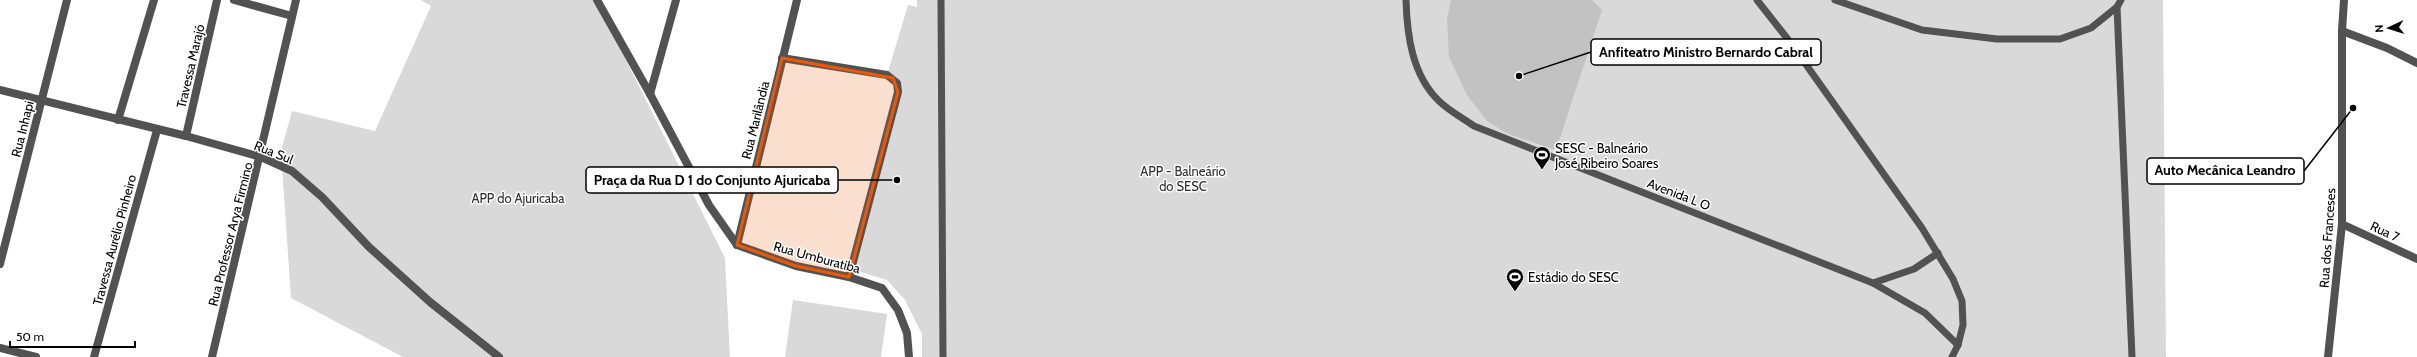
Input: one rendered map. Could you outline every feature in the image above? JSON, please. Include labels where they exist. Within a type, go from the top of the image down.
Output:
[{"type":"street","name":"Rua Inhapi","points":[[0,264],[67,0]]},
{"type":"street","points":[[118,120],[154,0]]},
{"type":"street","name":"Travessa Marajó","points":[[186,136],[217,0]]},
{"type":"street","points":[[234,0],[292,16]]},
{"type":"street","name":"Rua Professor Arya Firmino","points":[[212,357],[261,157],[296,0]]},
{"type":"street","points":[[597,0],[650,94],[709,205],[737,245]]},
{"type":"street","points":[[650,94],[676,0]]},
{"type":"street","name":"Rua Marilândia","points":[[737,245],[797,0]]},
{"type":"street","name":"Rua dos Franceses","points":[[2328,357],[2342,224],[2342,32],[2344,0]]},
{"type":"street","points":[[2342,32],[2387,48],[2417,64]]},
{"type":"street","points":[[782,58],[887,75],[897,83],[898,92],[849,277]]},
{"type":"street","name":"Rua Sul","points":[[0,90],[42,102],[186,136],[261,157],[292,171],[308,184],[380,257],[430,302],[499,357]]},
{"type":"street","name":"Travessa Aurélio Pinheiro","points":[[94,357],[157,130]]},
{"type":"street","name":"Rua 7","points":[[2342,224],[2417,259]]},
{"type":"street","name":"Rua Umburatiba","points":[[737,245],[796,266],[849,277],[882,288],[890,296],[907,333],[909,357]]},
{"type":"street","points":[[0,348],[36,357]]},
{"type":"lane","points":[[941,0],[943,357]]},
{"type":"lane","name":"Avenida L O","points":[[1406,0],[1408,35],[1420,75],[1439,101],[1474,126],[1873,283],[1925,313],[1958,345]]},
{"type":"lane","points":[[1756,0],[1790,42],[1938,253],[1954,279],[1962,301],[1963,326],[1958,345],[1952,357]]},
{"type":"lane","points":[[1835,0],[1922,30],[1997,39],[2060,39],[2091,28],[2117,8],[2121,0]]},
{"type":"lane","points":[[2117,8],[2132,357]]},
{"type":"lane","points":[[1873,283],[1914,269],[1938,253]]},
{"type":"highlighted area","points":[[782,58],[893,78],[898,92],[849,277],[796,266],[737,245]]},
{"type":"green space","name":"APP do Ajuricaba","points":[[421,0],[596,0],[725,258],[730,357],[403,357],[291,298],[281,151],[292,111],[375,131],[431,6]]},
{"type":"green space","name":"SESC - Balneário José Ribeiro Soares","points":[[917,0],[2163,0],[2166,357],[922,357],[922,334],[905,300],[887,280],[851,269],[898,92],[887,75],[908,5],[917,7]]},
{"type":"green space","points":[[793,300],[887,314],[881,357],[785,357]]},
{"type":"building","points":[[1451,0],[1592,0],[1602,10],[1556,150],[1508,134],[1487,121],[1467,95],[1449,57],[1447,19]]},
{"type":"place","name":"Anfiteatro Ministro Bernardo Cabral","points":[[1519,76]]},
{"type":"place","name":"Auto Mecânica Leandro","points":[[2353,108]]},
{"type":"place","name":"SESC - Balneário José Ribeiro Soares","points":[[1542,170]]},
{"type":"place","name":"Praça da Rua D 1 do Conjunto Ajuricaba","points":[[897,180]]},
{"type":"place","name":"Estádio do SESC","points":[[1515,292]]},
{"type":"park label","name":"APP - Balneário do SESC","points":[[1183,178]]}]
